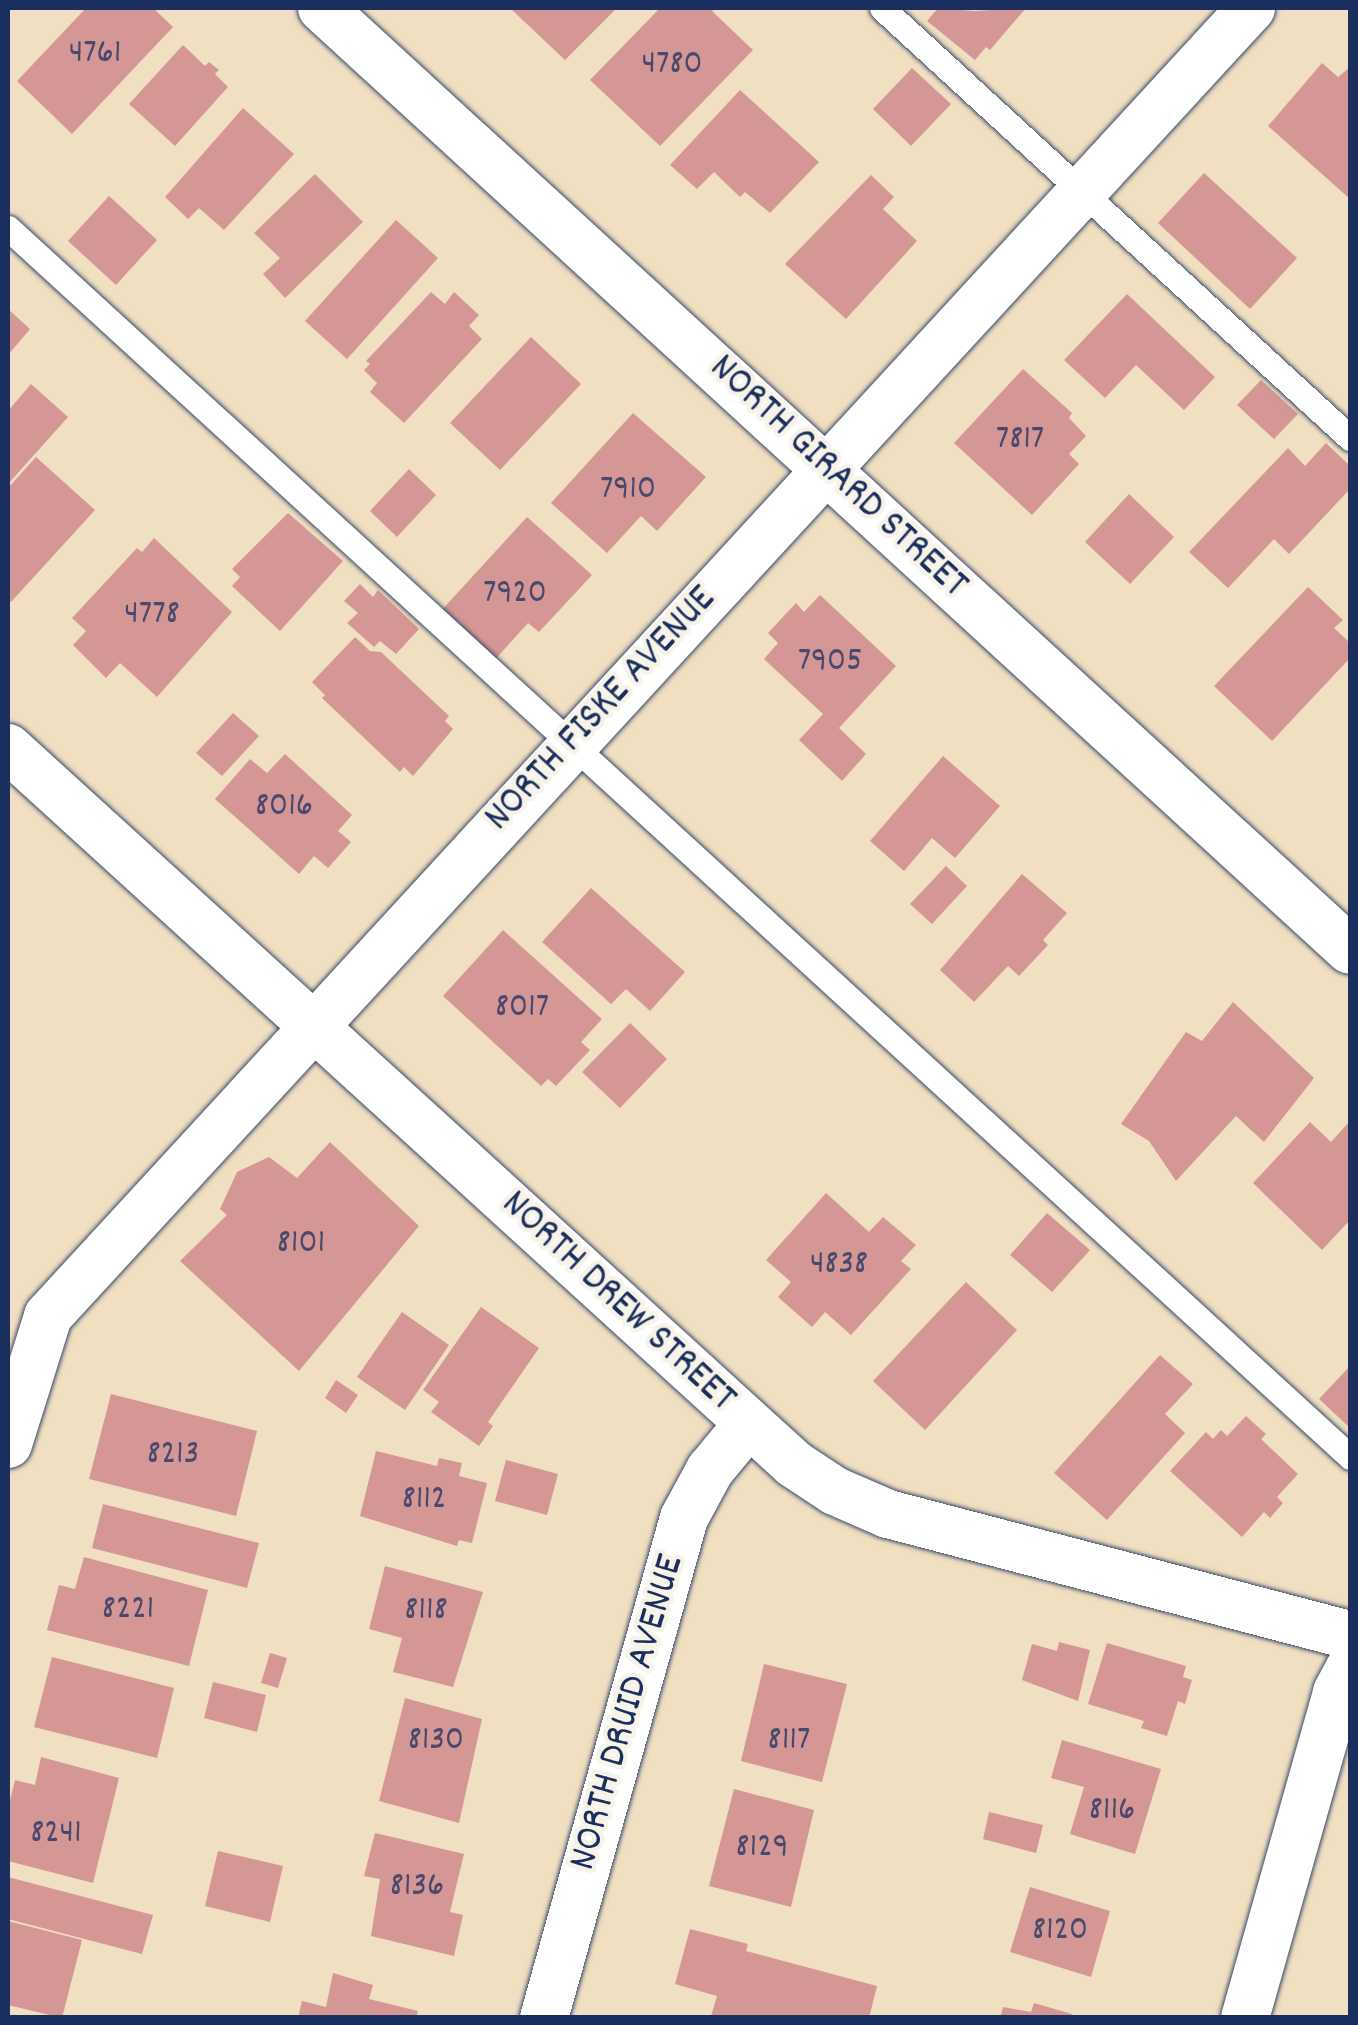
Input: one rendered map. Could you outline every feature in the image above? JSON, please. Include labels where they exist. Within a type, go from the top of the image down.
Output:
[{"type":"street","name":"NORTH GIRARD STREET","points":[[322,8],[1350,950]]},
{"type":"street","name":"NORTH FISKE AVENUE","points":[[8,1444],[48,1316],[313,1023],[1250,8]]},
{"type":"street","name":"NORTH DREW STREET","points":[[8,748],[794,1464],[836,1491],[888,1514],[1350,1634]]},
{"type":"street","name":"NORTH DRUID AVENUE","points":[[544,2018],[684,1518],[710,1470],[748,1424]]},
{"type":"street","points":[[1245,2018],[1337,1692],[1350,1668]]},
{"type":"lane","points":[[882,8],[1350,438]]},
{"type":"lane","points":[[8,228],[1350,1457]]},
{"type":"building","points":[[86,8],[153,8],[173,27],[72,134],[17,81]]},
{"type":"building","points":[[510,8],[617,8],[565,60]]},
{"type":"building","points":[[660,8],[716,8],[712,11],[753,50],[660,146],[590,80]]},
{"type":"building","points":[[938,8],[1026,8],[990,50],[986,47],[975,60],[927,21]]},
{"type":"building","points":[[183,45],[205,66],[209,62],[219,70],[215,74],[228,87],[175,146],[129,104]]},
{"type":"building","points":[[1322,63],[1338,77],[1350,67],[1350,199],[1268,126]]},
{"type":"building","points":[[912,68],[951,104],[911,146],[873,109]]},
{"type":"building","points":[[740,90],[819,162],[770,213],[745,192],[740,197],[714,172],[697,189],[670,165]]},
{"type":"building","points":[[243,108],[294,154],[224,230],[199,208],[188,219],[165,197]]},
{"type":"building","points":[[1204,173],[1297,258],[1250,309],[1158,223]]},
{"type":"building","points":[[315,174],[363,222],[285,298],[263,274],[280,258],[254,233]]},
{"type":"building","points":[[871,175],[894,197],[883,209],[917,241],[846,319],[785,264]]},
{"type":"building","points":[[109,196],[157,240],[116,285],[68,241]]},
{"type":"building","points":[[396,220],[438,258],[347,359],[305,321]]},
{"type":"building","points":[[431,292],[445,304],[454,292],[479,315],[469,326],[482,339],[404,423],[370,392],[377,383],[364,370],[370,364],[366,361]]},
{"type":"building","points":[[1127,294],[1215,377],[1184,410],[1136,365],[1105,398],[1064,360]]},
{"type":"building","points":[[8,309],[30,329],[8,355]]},
{"type":"building","points":[[531,337],[581,384],[500,470],[450,423]]},
{"type":"building","points":[[1023,369],[1072,413],[1069,418],[1086,436],[1069,454],[1079,464],[1032,515],[954,443]]},
{"type":"building","points":[[1261,380],[1298,414],[1274,439],[1237,405]]},
{"type":"building","points":[[31,384],[68,417],[8,484],[8,411]]},
{"type":"building","points":[[633,413],[706,477],[657,531],[641,516],[607,553],[551,503]]},
{"type":"building","points":[[1326,443],[1350,466],[1350,489],[1289,554],[1274,539],[1228,588],[1189,552],[1288,448],[1305,466]]},
{"type":"building","points":[[36,457],[95,510],[11,602],[8,488]]},
{"type":"building","points":[[409,469],[436,495],[397,537],[370,511]]},
{"type":"building","points":[[1129,494],[1174,537],[1130,584],[1085,542]]},
{"type":"building","points":[[288,513],[343,561],[280,631],[232,586],[240,577],[232,569]]},
{"type":"building","points":[[527,517],[592,575],[539,632],[528,623],[493,662],[439,613]]},
{"type":"building","points":[[154,538],[232,612],[157,697],[120,663],[106,678],[73,645],[86,631],[72,618],[137,548],[142,552]]},
{"type":"building","points":[[360,584],[373,597],[378,590],[419,629],[396,654],[380,641],[374,647],[347,623],[358,613],[344,601]]},
{"type":"building","points":[[1308,587],[1343,620],[1334,628],[1350,643],[1350,658],[1272,741],[1214,686]]},
{"type":"building","points":[[820,595],[896,666],[839,728],[866,754],[842,781],[799,740],[823,714],[764,659],[778,643],[768,633],[796,603],[804,612]]},
{"type":"building","points":[[355,637],[370,651],[381,652],[449,716],[445,721],[453,729],[413,776],[404,767],[400,772],[322,698],[325,695],[312,682]]},
{"type":"building","points":[[233,713],[259,736],[222,776],[196,753]]},
{"type":"building","points":[[285,754],[352,815],[338,831],[351,842],[328,868],[314,856],[299,874],[215,799],[250,759],[267,773]]},
{"type":"building","points":[[943,756],[1000,806],[955,858],[932,838],[904,871],[870,841]]},
{"type":"building","points":[[946,866],[967,886],[932,924],[910,904]]},
{"type":"building","points":[[1022,874],[1067,913],[1043,940],[1048,945],[1019,976],[1008,966],[974,1002],[940,970]]},
{"type":"building","points":[[591,888],[685,972],[650,1011],[626,989],[611,1004],[542,942]]},
{"type":"building","points":[[503,930],[602,1019],[581,1042],[590,1050],[556,1086],[548,1079],[541,1086],[443,996]]},
{"type":"building","points":[[1233,1002],[1314,1078],[1264,1142],[1236,1116],[1176,1181],[1149,1141],[1121,1124],[1186,1032],[1202,1041]]},
{"type":"building","points":[[630,1023],[667,1059],[620,1108],[582,1072]]},
{"type":"building","points":[[1350,1121],[1350,1220],[1322,1250],[1253,1183],[1310,1122],[1331,1142]]},
{"type":"building","points":[[330,1142],[419,1226],[299,1371],[180,1261],[227,1215],[220,1209],[237,1172],[269,1157],[297,1178]]},
{"type":"building","points":[[826,1193],[869,1232],[883,1217],[916,1245],[901,1261],[911,1269],[851,1335],[825,1312],[812,1327],[778,1297],[791,1282],[766,1260]]},
{"type":"building","points":[[1047,1213],[1090,1250],[1052,1292],[1010,1255]]},
{"type":"building","points":[[966,1282],[1017,1330],[925,1430],[873,1381]]},
{"type":"building","points":[[481,1307],[539,1348],[488,1422],[493,1426],[479,1446],[431,1412],[439,1402],[423,1390]]},
{"type":"building","points":[[402,1312],[449,1345],[405,1410],[357,1377]]},
{"type":"building","points":[[1160,1355],[1193,1384],[1165,1414],[1185,1433],[1107,1520],[1054,1473]]},
{"type":"building","points":[[1350,1366],[1350,1428],[1319,1399]]},
{"type":"building","points":[[336,1380],[358,1395],[346,1413],[325,1398]]},
{"type":"building","points":[[111,1394],[257,1431],[236,1516],[89,1479]]},
{"type":"building","points":[[1246,1416],[1266,1434],[1261,1439],[1298,1474],[1277,1497],[1283,1503],[1270,1518],[1264,1512],[1242,1537],[1170,1471],[1206,1432],[1213,1439],[1221,1430],[1227,1436]]},
{"type":"building","points":[[376,1451],[437,1466],[439,1458],[462,1463],[459,1476],[487,1483],[472,1543],[459,1540],[457,1546],[360,1516]]},
{"type":"building","points":[[506,1460],[558,1474],[547,1515],[495,1501]]},
{"type":"building","points":[[103,1504],[259,1543],[247,1588],[92,1548]]},
{"type":"building","points":[[84,1557],[208,1590],[189,1666],[47,1630],[59,1585],[75,1589]]},
{"type":"building","points":[[385,1566],[483,1592],[453,1687],[393,1672],[402,1638],[369,1629]]},
{"type":"building","points":[[1059,1642],[1090,1650],[1078,1701],[1022,1680],[1032,1644],[1057,1651]]},
{"type":"building","points":[[1107,1643],[1186,1666],[1183,1677],[1192,1680],[1185,1704],[1178,1701],[1167,1736],[1141,1728],[1144,1721],[1088,1704]]},
{"type":"building","points":[[270,1653],[287,1658],[278,1688],[261,1683]]},
{"type":"building","points":[[52,1657],[174,1688],[157,1758],[34,1727]]},
{"type":"building","points":[[764,1664],[847,1684],[822,1782],[741,1761]]},
{"type":"building","points":[[213,1682],[266,1695],[257,1732],[204,1718]]},
{"type":"building","points":[[405,1698],[482,1719],[459,1823],[379,1801]]},
{"type":"building","points":[[1062,1740],[1161,1769],[1135,1854],[1070,1834],[1084,1787],[1051,1778]]},
{"type":"building","points":[[41,1757],[119,1778],[93,1883],[8,1861],[8,1808],[15,1780],[35,1785]]},
{"type":"building","points":[[734,1789],[814,1810],[791,1907],[709,1886]]},
{"type":"building","points":[[989,1812],[1043,1825],[1036,1853],[983,1839]]},
{"type":"building","points":[[375,1833],[464,1854],[450,1912],[463,1915],[454,1956],[371,1936],[380,1879],[364,1876]]},
{"type":"building","points":[[218,1851],[283,1866],[270,1922],[205,1906]]},
{"type":"building","points":[[8,1877],[153,1915],[142,1954],[8,1919]]},
{"type":"building","points":[[1030,1887],[1110,1911],[1091,1977],[1010,1952]]},
{"type":"building","points":[[8,1921],[82,1940],[62,2018],[8,2005]]},
{"type":"building","points":[[690,1929],[748,1944],[746,1951],[877,1986],[869,2018],[711,2016],[717,1996],[675,1984]]},
{"type":"building","points":[[333,1973],[373,1985],[369,1999],[418,2011],[416,2018],[298,2018],[302,2001],[326,2007]]},
{"type":"building","points":[[1034,2003],[1072,2014],[1071,2018],[1000,2018],[1003,2007],[1031,2012]]}]
